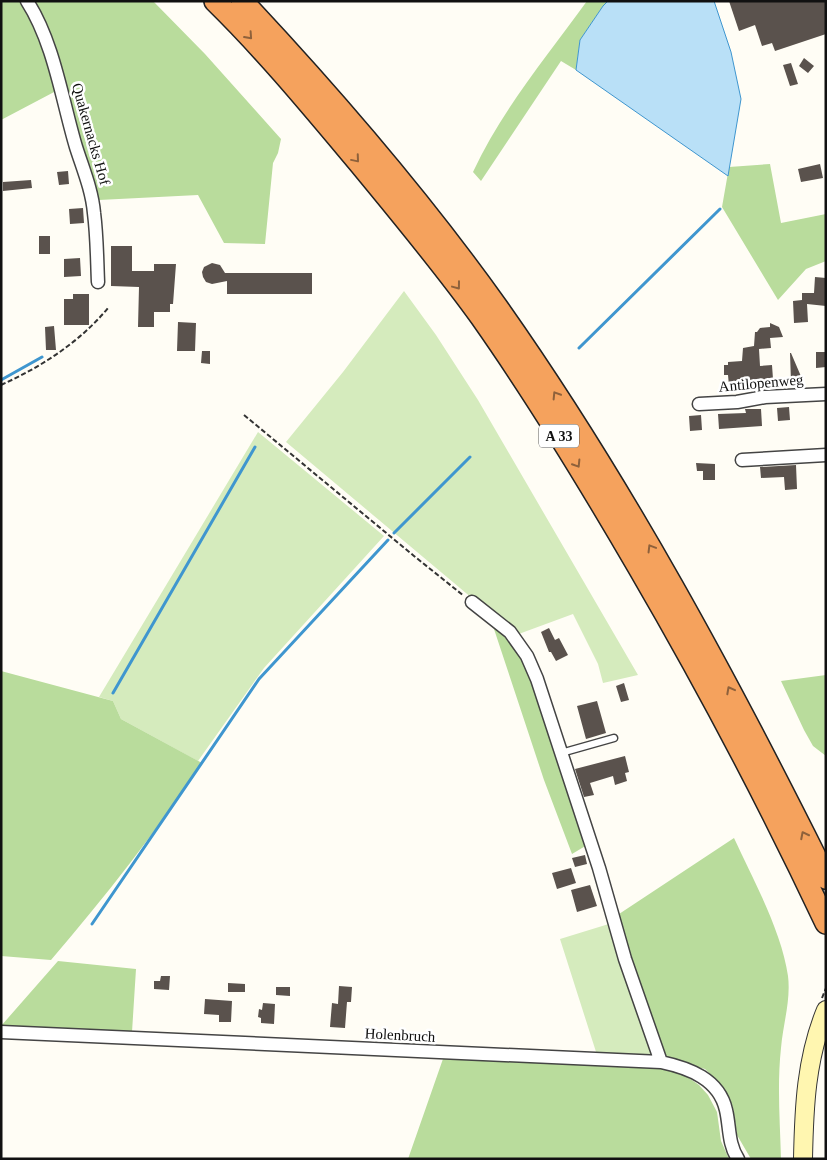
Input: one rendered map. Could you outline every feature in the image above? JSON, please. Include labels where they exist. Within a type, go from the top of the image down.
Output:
[{"type":"highway","name":"A 33","points":[[215,1],[303,95],[421,238],[480,316],[534,395],[602,505],[690,657],[766,801],[826,923]]},
{"type":"highway","name":"A 33","points":[[242,1],[318,83],[435,225],[496,306],[548,381],[619,494],[677,592],[743,714],[826,878]]},
{"type":"street","name":"Quakernacks Hof","points":[[27,1],[39,20],[90,188],[94,213],[98,282]]},
{"type":"street","name":"Antilopenweg","points":[[699,404],[737,402],[765,397],[826,394]]},
{"type":"street","points":[[742,460],[826,456]]},
{"type":"street","points":[[472,602],[510,632],[527,656],[537,679],[599,868],[625,958],[661,1062]]},
{"type":"street","points":[[803,1159],[808,1078],[813,1050],[826,1010]]},
{"type":"street","name":"Holenbruch","points":[[1,1032],[661,1062],[683,1067],[703,1077],[716,1088],[726,1109],[730,1139],[738,1159]]},
{"type":"lane","points":[[561,753],[614,738]]},
{"type":"path","points":[[1,385],[25,374],[66,348],[95,324],[108,308]]},
{"type":"path","points":[[244,415],[472,602]]},
{"type":"green space","points":[[1,1],[153,1],[205,54],[281,139],[278,153],[273,163],[265,244],[224,243],[198,195],[99,200],[80,147],[56,91],[1,120]]},
{"type":"green space","points":[[587,1],[608,1],[580,40],[576,70],[561,61],[481,181],[473,172],[497,127]]},
{"type":"green space","points":[[770,164],[781,223],[826,214],[826,261],[806,269],[778,300],[722,207],[729,167]]},
{"type":"green space","points":[[404,291],[436,335],[478,400],[638,675],[603,683],[598,664],[573,614],[516,635],[286,442],[343,372]]},
{"type":"green space","points":[[258,432],[384,536],[264,668],[198,761],[121,719],[113,701],[99,697]]},
{"type":"green space","points":[[492,623],[508,635],[525,658],[587,845],[572,854],[544,780]]},
{"type":"green space","points":[[1,671],[113,701],[121,719],[202,763],[130,864],[51,960],[1,956]]},
{"type":"green space","points":[[826,675],[826,756],[813,746],[781,681]]},
{"type":"green space","points":[[734,838],[773,924],[785,959],[788,976],[789,985],[779,1076],[781,1159],[751,1159],[737,1135],[733,1107],[721,1085],[705,1069],[662,1058],[616,916]]},
{"type":"green space","points":[[612,923],[657,1057],[597,1055],[560,939]]},
{"type":"green space","points":[[58,961],[136,969],[132,1032],[1,1026]]},
{"type":"green space","points":[[444,1056],[648,1067],[679,1071],[699,1085],[708,1095],[717,1112],[721,1141],[729,1159],[408,1159]]},
{"type":"water","points":[[608,1],[714,1],[731,52],[741,99],[728,176],[576,70],[580,40]]},
{"type":"building","points":[[729,1],[826,1],[826,34],[775,51],[772,43],[762,46],[755,25],[739,31]]},
{"type":"building","points":[[804,58],[814,66],[808,73],[799,66]]},
{"type":"building","points":[[791,63],[798,84],[790,86],[783,65]]},
{"type":"building","points":[[820,164],[823,178],[801,182],[798,169]]},
{"type":"building","points":[[68,171],[69,184],[59,185],[57,172]]},
{"type":"building","points":[[31,180],[32,188],[3,191],[3,182]]},
{"type":"building","points":[[83,208],[84,223],[70,224],[69,209]]},
{"type":"building","points":[[39,236],[50,236],[50,254],[39,254]]},
{"type":"building","points":[[111,246],[132,246],[132,271],[154,271],[154,264],[176,264],[173,304],[170,304],[170,312],[154,312],[154,327],[138,327],[139,287],[111,286]]},
{"type":"building","points":[[80,258],[81,276],[64,277],[64,259]]},
{"type":"building","points":[[212,263],[220,265],[225,273],[312,273],[312,294],[227,294],[227,281],[212,284],[206,282],[203,277],[204,267]]},
{"type":"building","points":[[815,277],[826,278],[826,306],[807,304],[808,322],[794,323],[793,301],[802,300],[802,293],[814,293]]},
{"type":"building","points":[[73,294],[89,294],[89,325],[64,325],[64,299],[73,299]]},
{"type":"building","points":[[178,322],[196,323],[195,351],[177,351]]},
{"type":"building","points":[[770,323],[779,327],[783,337],[770,338],[771,348],[759,349],[760,366],[772,365],[773,379],[769,379],[770,385],[757,386],[757,383],[729,386],[728,375],[724,375],[724,365],[728,365],[728,362],[742,361],[743,348],[754,346],[755,332],[760,328],[770,327]]},
{"type":"building","points":[[54,326],[56,350],[46,350],[45,327]]},
{"type":"building","points":[[202,351],[210,351],[210,364],[201,363]]},
{"type":"building","points":[[816,352],[826,352],[826,367],[816,368]]},
{"type":"building","points":[[791,353],[803,381],[791,382]]},
{"type":"building","points":[[789,407],[790,420],[778,421],[777,408]]},
{"type":"building","points":[[745,409],[761,409],[762,426],[719,429],[718,414],[746,413]]},
{"type":"building","points":[[701,415],[702,430],[690,431],[689,416]]},
{"type":"building","points":[[696,463],[715,464],[715,480],[703,480],[703,471],[697,471]]},
{"type":"building","points":[[796,465],[797,489],[785,490],[784,477],[761,478],[760,467]]},
{"type":"building","points":[[549,628],[555,640],[559,638],[568,655],[556,661],[551,652],[549,652],[541,632]]},
{"type":"building","points":[[624,683],[629,700],[621,702],[616,686]]},
{"type":"building","points":[[597,701],[606,733],[586,739],[577,706]]},
{"type":"building","points":[[625,756],[629,772],[625,773],[627,781],[615,785],[613,776],[590,783],[594,795],[584,797],[575,769]]},
{"type":"building","points":[[585,855],[587,864],[575,867],[572,858]]},
{"type":"building","points":[[571,868],[576,883],[557,889],[552,873]]},
{"type":"building","points":[[590,885],[597,906],[577,912],[571,890]]},
{"type":"building","points":[[161,976],[170,976],[169,990],[154,989],[154,981],[160,981]]},
{"type":"building","points":[[228,983],[245,984],[245,992],[228,992]]},
{"type":"building","points":[[339,986],[352,987],[351,1002],[347,1002],[345,1028],[330,1027],[332,1003],[338,1004]]},
{"type":"building","points":[[276,987],[290,987],[290,996],[276,995]]},
{"type":"building","points":[[205,999],[232,1001],[231,1022],[219,1022],[219,1015],[204,1014]]},
{"type":"building","points":[[263,1003],[275,1004],[274,1024],[261,1023],[261,1018],[258,1017],[259,1009],[262,1010]]},
{"type":"waterway","points":[[579,348],[720,209]]},
{"type":"waterway","points":[[1,380],[42,357]]},
{"type":"waterway","points":[[113,693],[255,447]]},
{"type":"waterway","points":[[394,533],[470,457]]},
{"type":"waterway","points":[[92,924],[259,679],[388,540]]}]
